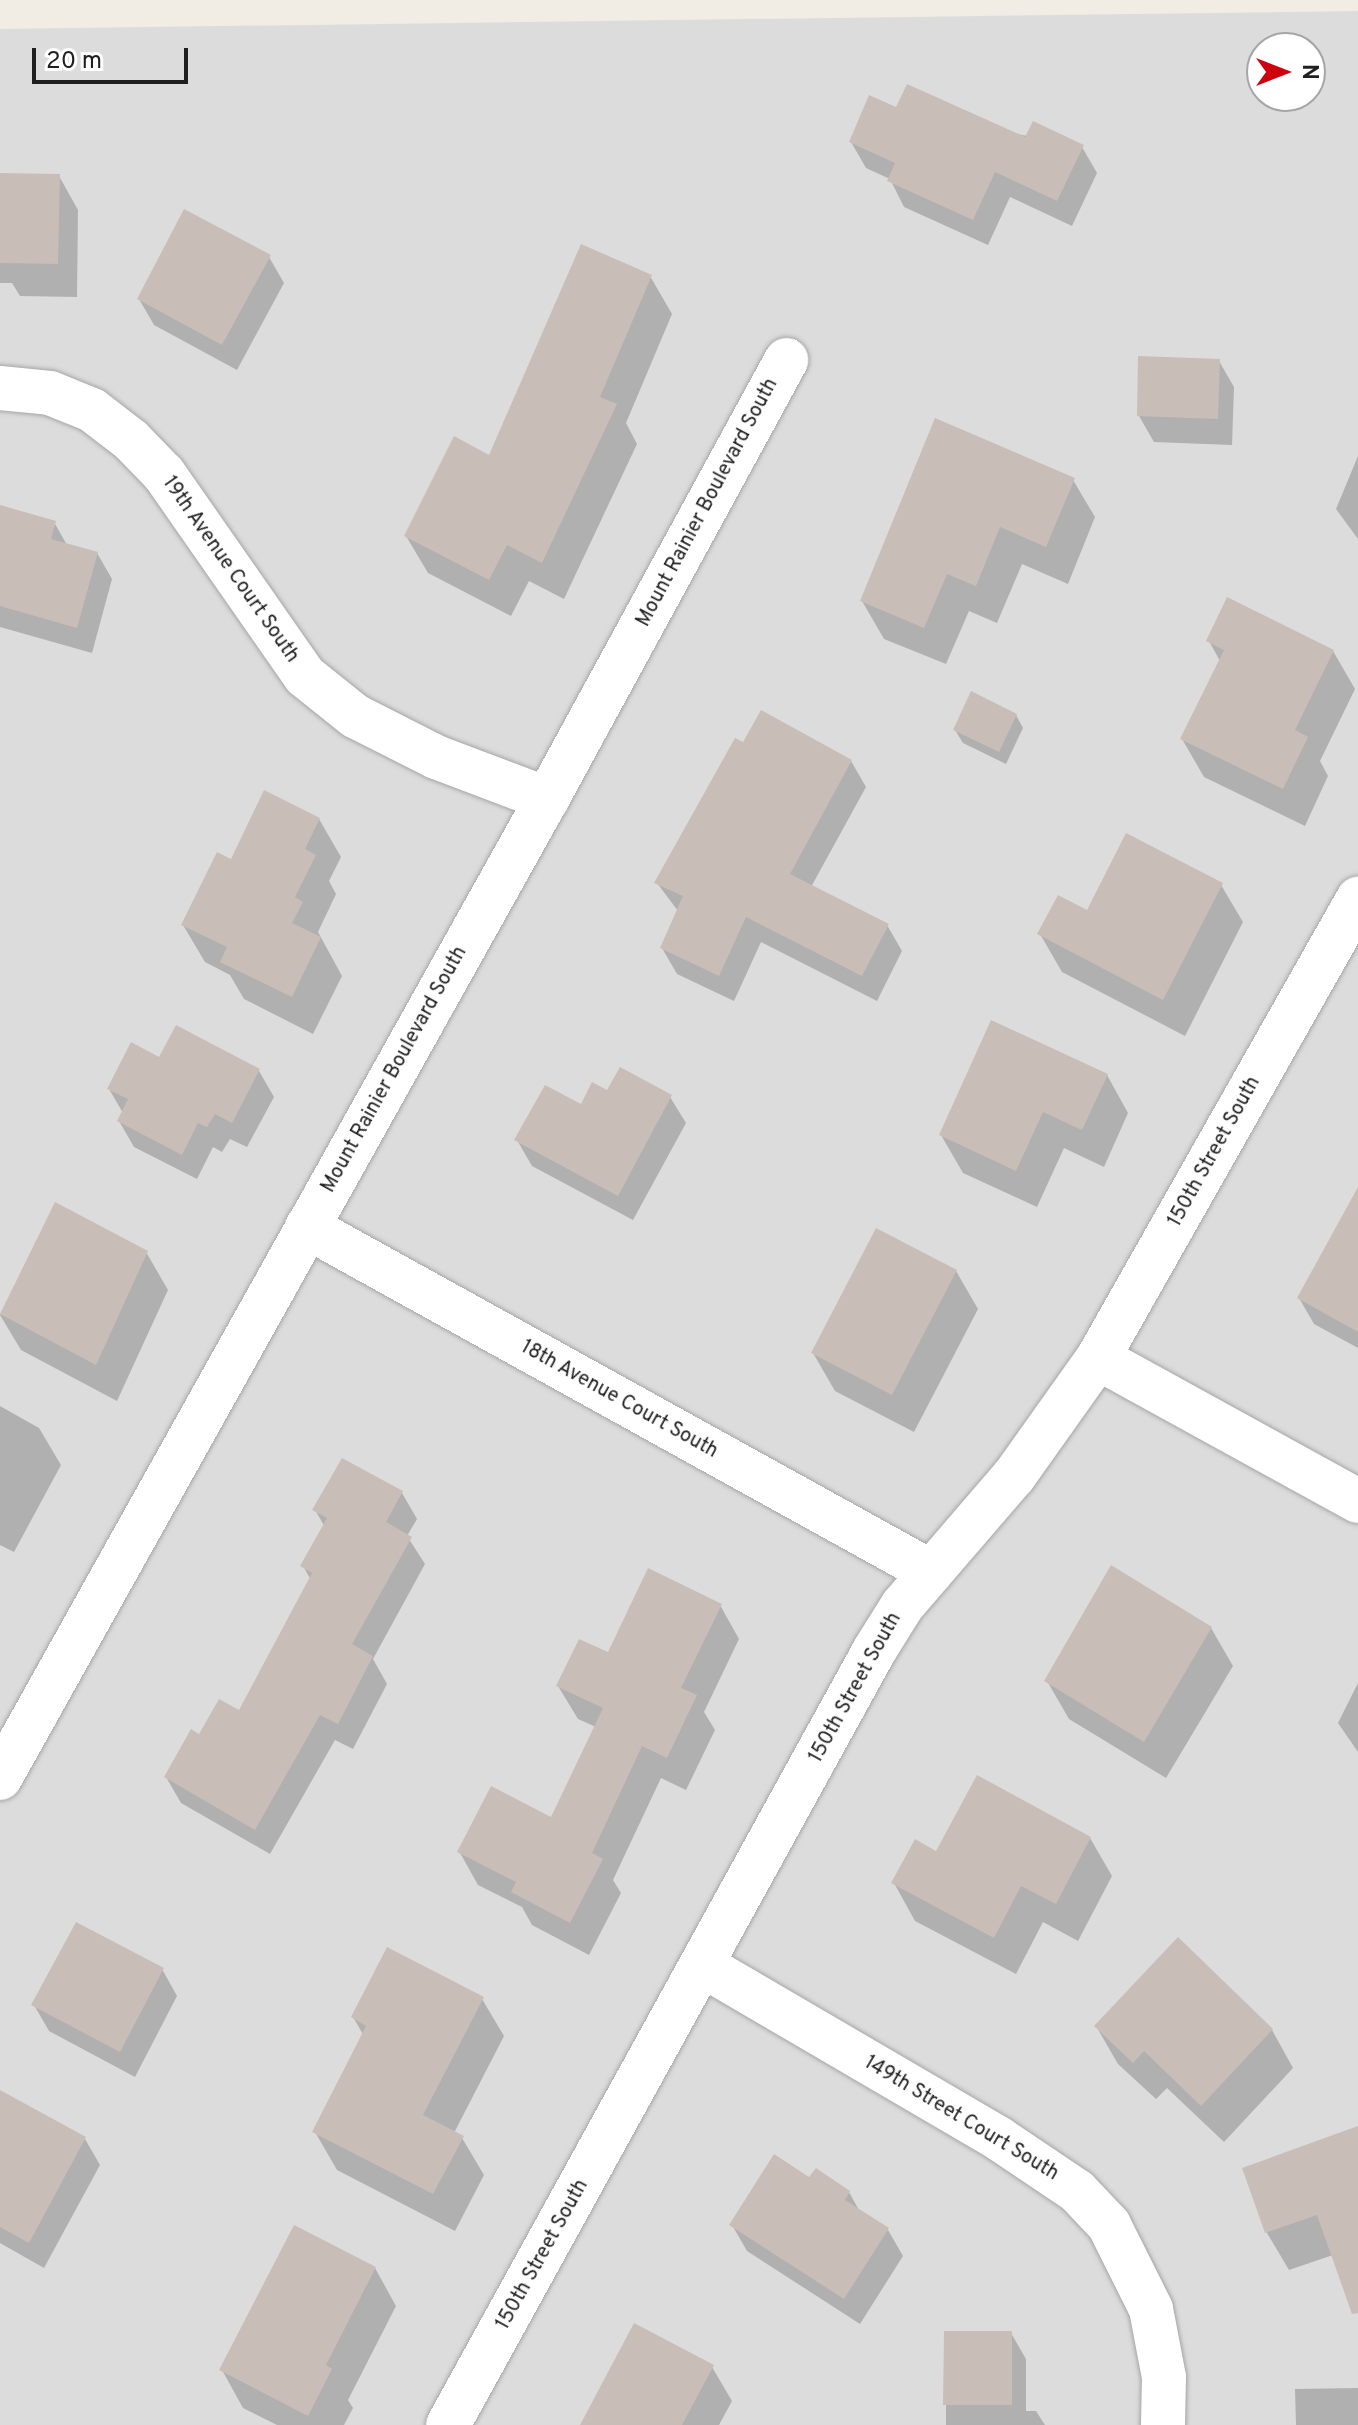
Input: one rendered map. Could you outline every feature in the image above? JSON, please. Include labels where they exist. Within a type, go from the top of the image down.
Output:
[{"type":"street","name":"Mount Rainier Boulevard South","points":[[0,1778],[547,799],[786,360]]},
{"type":"street","name":"19th Avenue Court South","points":[[0,388],[50,393],[92,410],[131,440],[164,474],[305,676],[355,716],[436,757],[547,799]]},
{"type":"street","name":"150th Street South","points":[[448,2425],[704,1966],[874,1651],[931,1572],[1014,1476],[1098,1358],[1358,899]]},
{"type":"street","name":"18th Avenue Court South","points":[[307,1227],[931,1572]]},
{"type":"street","points":[[1098,1358],[1358,1501]]},
{"type":"street","name":"149th Street Court South","points":[[704,1966],[998,2138],[1077,2191],[1109,2225],[1151,2309],[1164,2377],[1163,2425]]},
{"type":"shaded area","points":[[1358,11],[1358,2425],[0,2425],[0,29]]},
{"type":"building","points":[[907,84],[1025,137],[1033,121],[1084,145],[1057,201],[995,172],[973,220],[887,181],[895,163],[849,142],[869,95],[896,107]]},
{"type":"building","points":[[0,173],[60,174],[58,264],[0,263]]},
{"type":"building","points":[[184,209],[271,255],[222,345],[137,299]]},
{"type":"building","points":[[581,244],[652,275],[600,397],[617,404],[542,563],[507,545],[489,580],[404,536],[454,436],[489,455]]},
{"type":"building","points":[[1138,356],[1220,359],[1218,419],[1137,416]]},
{"type":"building","points":[[935,418],[1075,478],[1046,547],[1000,527],[976,586],[947,574],[924,628],[860,601]]},
{"type":"building","points":[[0,505],[56,521],[51,539],[98,552],[77,628],[0,606]]},
{"type":"building","points":[[1227,597],[1334,650],[1295,730],[1308,737],[1283,789],[1180,739],[1224,650],[1206,641]]},
{"type":"building","points":[[971,691],[1017,714],[999,752],[953,730]]},
{"type":"building","points":[[761,710],[852,760],[790,874],[889,924],[862,976],[746,917],[719,976],[660,948],[683,896],[654,883],[735,738],[743,742]]},
{"type":"building","points":[[264,790],[320,818],[305,849],[316,855],[295,897],[303,902],[292,923],[321,937],[292,997],[220,962],[227,947],[181,925],[217,852],[231,859]]},
{"type":"building","points":[[1126,833],[1223,883],[1163,1000],[1037,934],[1058,895],[1087,910]]},
{"type":"building","points":[[991,1020],[1108,1074],[1082,1130],[1043,1112],[1016,1171],[939,1135]]},
{"type":"building","points":[[176,1025],[260,1069],[232,1123],[215,1114],[207,1127],[198,1123],[182,1155],[117,1121],[128,1099],[107,1089],[131,1042],[159,1057]]},
{"type":"building","points":[[620,1067],[672,1095],[618,1196],[514,1140],[545,1085],[581,1104],[592,1082],[607,1090]]},
{"type":"building","points":[[1358,1187],[1358,1332],[1297,1298]]},
{"type":"building","points":[[55,1202],[148,1251],[96,1365],[0,1314]]},
{"type":"building","points":[[876,1228],[957,1270],[892,1395],[811,1353]]},
{"type":"building","points":[[342,1458],[403,1491],[386,1522],[412,1537],[352,1644],[373,1656],[338,1724],[320,1715],[255,1830],[164,1777],[191,1729],[199,1734],[219,1699],[239,1710],[312,1573],[300,1566],[327,1518],[312,1510]]},
{"type":"building","points":[[1111,1565],[1212,1627],[1144,1742],[1044,1681]]},
{"type":"building","points":[[648,1568],[722,1604],[681,1688],[697,1695],[667,1758],[642,1746],[592,1853],[603,1859],[570,1923],[511,1892],[516,1882],[457,1852],[491,1786],[551,1817],[603,1708],[556,1686],[579,1639],[608,1652]]},
{"type":"building","points":[[977,1775],[1091,1837],[1056,1904],[1021,1886],[994,1938],[891,1883],[915,1839],[936,1851]]},
{"type":"building","points":[[76,1922],[164,1968],[120,2052],[31,2005]]},
{"type":"building","points":[[1178,1937],[1273,2029],[1201,2106],[1144,2051],[1133,2063],[1094,2026]]},
{"type":"building","points":[[387,1947],[484,1997],[423,2115],[464,2136],[433,2194],[312,2132],[366,2026],[351,2017]]},
{"type":"building","points":[[0,2090],[86,2137],[29,2243],[0,2227]]},
{"type":"building","points":[[1358,2126],[1358,2313],[1352,2314],[1317,2215],[1265,2233],[1242,2168]]},
{"type":"building","points":[[774,2154],[809,2177],[816,2168],[850,2191],[845,2200],[889,2228],[844,2299],[729,2225]]},
{"type":"building","points":[[294,2225],[376,2267],[326,2365],[332,2369],[308,2416],[219,2370]]},
{"type":"building","points":[[634,2323],[714,2365],[682,2425],[580,2425]]},
{"type":"building","points":[[944,2331],[1012,2331],[1012,2405],[943,2405]]}]
